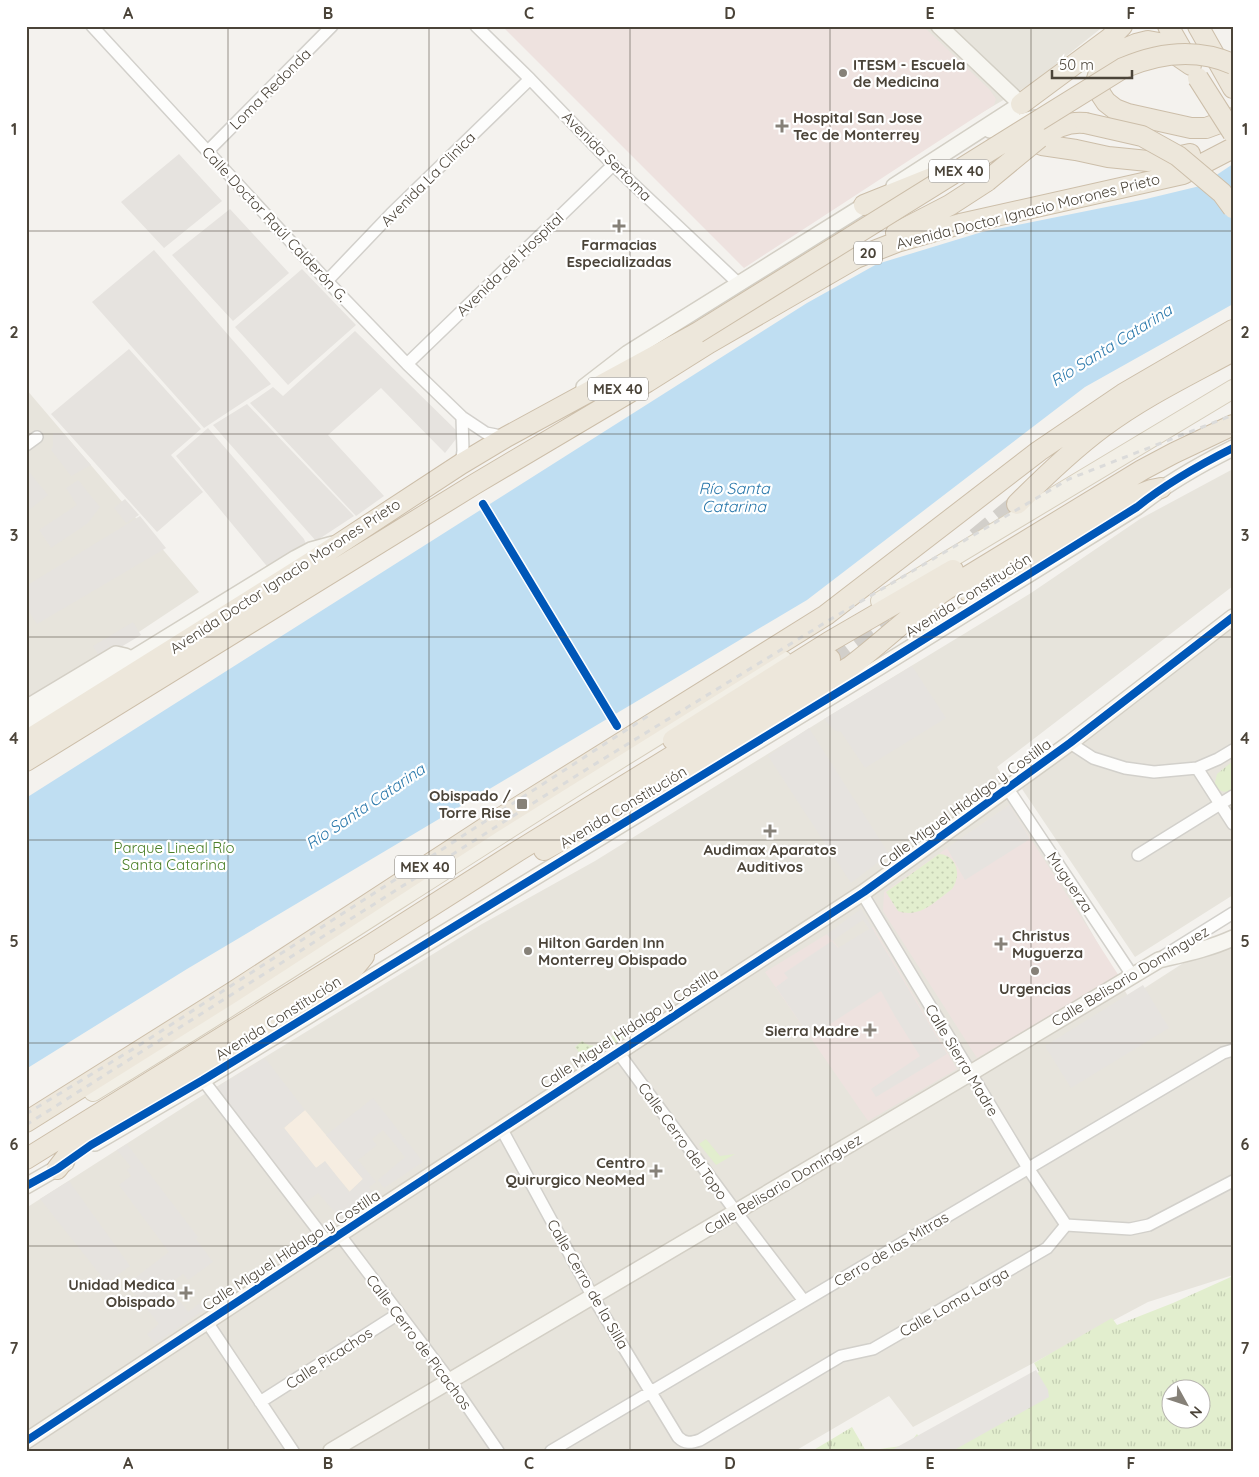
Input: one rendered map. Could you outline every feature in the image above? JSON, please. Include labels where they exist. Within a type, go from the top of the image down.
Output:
[{"type":"highway","points":[[1021,104],[1110,38],[1122,26]]},
{"type":"highway","points":[[1168,26],[1233,133]]},
{"type":"highway","points":[[1198,26],[1226,64],[1233,88]]},
{"type":"highway","points":[[1021,104],[1050,97],[1108,56],[1148,41],[1159,43],[1194,71]]},
{"type":"highway","name":"MEX 40","points":[[697,332],[1123,68],[1153,57],[1170,55],[1205,56],[1226,64]]},
{"type":"highway","points":[[1108,56],[1100,69],[1098,79],[1100,93],[1106,102],[1115,109],[1128,114],[1191,128],[1206,128],[1233,118]]},
{"type":"highway","points":[[856,258],[876,244],[950,205],[987,181],[1040,141],[1051,130],[1082,123],[1142,136],[1178,156],[1222,193],[1233,208]]},
{"type":"highway","points":[[1040,141],[1108,157],[1148,161],[1172,158],[1233,142]]},
{"type":"highway","name":"Avenida Doctor Ignacio Morones Prieto","points":[[26,760],[717,338],[856,258],[897,242],[960,224],[1183,174],[1233,148]]},
{"type":"highway","points":[[864,205],[965,165]]},
{"type":"highway","name":"MEX 40","points":[[26,1122],[233,992],[491,824],[826,614],[1039,451],[1123,394],[1233,330]]},
{"type":"highway","name":"Avenida Doctor Ignacio Morones Prieto","points":[[26,741],[313,561],[506,436],[697,332]]},
{"type":"highway","name":"Avenida Doctor Ignacio Morones Prieto","points":[[540,446],[572,420],[697,332]]},
{"type":"highway","points":[[1136,405],[1180,361],[1233,351]]},
{"type":"highway","points":[[1017,504],[1072,451],[1104,426],[1136,405],[1233,351]]},
{"type":"highway","points":[[518,851],[536,832],[556,816],[829,642],[1233,409]]},
{"type":"highway","points":[[437,902],[470,892],[615,810],[851,666],[928,602],[992,561],[1142,470],[1233,425]]},
{"type":"highway","points":[[898,628],[931,612],[1135,496],[1161,488]]},
{"type":"highway","name":"Avenida Constitución","points":[[26,1159],[518,851],[830,659]]},
{"type":"highway","points":[[57,1169],[70,1152],[88,1136],[333,989],[355,968],[372,944]]},
{"type":"main road","points":[[26,1132],[192,1031],[693,713],[1233,389]]},
{"type":"street","name":"Calle Doctor Raúl Calderón G.","points":[[92,26],[406,364],[462,417],[486,433],[506,436]]},
{"type":"street","name":"Loma Redonda","points":[[208,152],[332,26]]},
{"type":"street","name":"Avenida Sertoma","points":[[476,26],[613,165],[739,284]]},
{"type":"street","points":[[546,415],[628,353],[1021,104],[939,26]]},
{"type":"street","name":"Avenida La Clinica","points":[[327,281],[391,214],[530,79]]},
{"type":"street","points":[[976,133],[1032,118],[1082,123]]},
{"type":"street","name":"Avenida del Hospital","points":[[406,364],[613,165]]},
{"type":"street","points":[[461,464],[463,450],[462,417]]},
{"type":"street","points":[[26,445],[36,436]]},
{"type":"street","name":"Avenida Constitución","points":[[26,1186],[57,1169],[91,1145],[202,1080],[875,670],[1136,506],[1189,470],[1233,448]]},
{"type":"street","points":[[26,724],[311,550],[339,543]]},
{"type":"street","name":"Calle Miguel Hidalgo y Costilla","points":[[28,1436],[207,1322],[862,893],[1070,744],[1233,617]]},
{"type":"street","points":[[26,708],[116,654],[131,659]]},
{"type":"street","points":[[1070,744],[1093,758],[1125,768],[1154,772],[1197,768],[1233,750]]},
{"type":"street","points":[[1197,768],[1233,824]]},
{"type":"street","name":"Muguerza","points":[[1008,789],[1132,975]]},
{"type":"street","points":[[1138,855],[1233,796]]},
{"type":"street","name":"Calle Sierra Madre","points":[[862,893],[970,1074],[1066,1225]]},
{"type":"street","name":"Calle Belisario Domínguez","points":[[331,1451],[970,1074],[1233,913]]},
{"type":"street","points":[[1158,960],[1192,953],[1233,938]]},
{"type":"street","name":"Cerro de las Mitras","points":[[551,1451],[1223,1053],[1233,1050]]},
{"type":"street","name":"Calle Cerro del Topo","points":[[618,1052],[804,1301]]},
{"type":"street","name":"Calle Cerro de Picachos","points":[[202,1080],[228,1115],[398,1314],[450,1381],[498,1451]]},
{"type":"street","name":"Calle Cerro de la Silla","points":[[501,1128],[593,1296],[678,1437]]},
{"type":"street","points":[[1066,1225],[1139,1228],[1149,1225],[1233,1182]]},
{"type":"street","name":"Calle Loma Larga","points":[[678,1437],[684,1442],[690,1443],[700,1440],[841,1356],[873,1349],[1046,1248],[1066,1225]]},
{"type":"street","name":"Calle Picachos","points":[[260,1402],[398,1314]]},
{"type":"street","points":[[207,1322],[293,1451]]},
{"type":"shaded area","name":"Hospital San Jose Tec de Monterrey","points":[[502,26],[923,26],[990,90],[996,99],[994,105],[744,268]]},
{"type":"shaded area","points":[[712,26],[1104,26],[1031,84],[851,189]]},
{"type":"shaded area","points":[[179,154],[222,201],[164,248],[121,202]]},
{"type":"shaded area","points":[[230,209],[289,273],[233,321],[172,255]]},
{"type":"shaded area","points":[[154,250],[271,384],[204,428],[92,302]]},
{"type":"shaded area","points":[[302,269],[356,325],[288,385],[235,327]]},
{"type":"shaded area","points":[[355,331],[460,434],[445,453],[381,388],[328,435],[384,496],[356,516],[250,403],[273,387],[283,396]]},
{"type":"shaded area","points":[[129,349],[201,429],[171,455],[203,492],[157,532],[51,414]]},
{"type":"shaded area","points":[[26,389],[199,592],[26,707]]},
{"type":"shaded area","points":[[247,404],[354,516],[316,541],[213,425]]},
{"type":"shaded area","points":[[208,428],[304,539],[308,549],[270,570],[176,456]]},
{"type":"shaded area","points":[[53,433],[63,433],[91,465],[71,476],[51,450],[53,446]]},
{"type":"shaded area","points":[[26,468],[48,495],[28,511],[26,510]]},
{"type":"shaded area","points":[[1233,469],[1233,586],[997,767],[1129,998],[1233,931],[1233,1275],[1148,1302],[913,1427],[889,1396],[795,1451],[26,1451],[26,1208],[195,1100],[482,924],[595,861],[1031,593],[1140,519]]},
{"type":"shaded area","points":[[78,480],[100,507],[88,523],[51,548],[39,530],[77,505],[66,488]]},
{"type":"shaded area","points":[[125,499],[139,515],[126,523],[114,508]]},
{"type":"shaded area","points":[[140,516],[166,548],[37,624],[26,607],[26,586]]},
{"type":"shaded area","points":[[133,622],[141,635],[101,659],[93,646]]},
{"type":"shaded area","points":[[1233,627],[1233,895],[1135,957],[1022,789]]},
{"type":"shaded area","points":[[912,666],[946,718],[865,768],[841,732],[834,730],[824,719]]},
{"type":"shaded area","points":[[809,728],[889,854],[851,883],[768,756]]},
{"type":"shaded area","name":"Christus Muguerza","points":[[1009,805],[1119,976],[977,1058],[883,911],[884,892]]},
{"type":"shaded area","points":[[1009,805],[1030,839],[965,880],[947,848]]},
{"type":"shaded area","points":[[861,909],[947,1054],[876,1097],[871,1089],[920,1056],[881,991],[810,1037],[776,987],[788,978],[784,973],[832,941],[827,934]],"holes":[[[863,920],[869,929],[838,948],[832,941]]]},
{"type":"shaded area","name":"Sierra Madre","points":[[873,927],[957,1069],[868,1121],[765,972],[827,934],[839,948]]},
{"type":"shaded area","points":[[1143,985],[1169,1028],[1071,1088],[1045,1046]]},
{"type":"shaded area","points":[[265,1058],[305,1110],[282,1129],[284,1128],[316,1168],[325,1161],[349,1192],[363,1179],[326,1135],[373,1098],[423,1162],[384,1188],[378,1180],[405,1157],[383,1130],[372,1139],[377,1145],[358,1160],[376,1182],[369,1187],[375,1195],[341,1219],[318,1193],[305,1203],[217,1087]]},
{"type":"shaded area","points":[[305,1110],[363,1179],[350,1192],[325,1162],[316,1168],[284,1128]]},
{"type":"shaded area","points":[[127,1144],[198,1237],[196,1239],[213,1262],[188,1280],[183,1274],[168,1285],[188,1312],[203,1301],[208,1307],[155,1344],[147,1334],[159,1324],[127,1284],[169,1252],[119,1185],[131,1176],[127,1170],[131,1167],[117,1150]]},
{"type":"shaded area","points":[[69,1181],[130,1266],[107,1283],[40,1199]]},
{"type":"shaded area","points":[[1036,1370],[1048,1390],[1049,1397],[956,1449],[951,1451],[890,1451]]},
{"type":"green space","points":[[1233,761],[1233,790],[1228,792],[1218,789],[1214,786],[1217,774]]},
{"type":"green space","points":[[939,854],[950,858],[956,867],[957,878],[952,889],[920,911],[906,913],[898,911],[886,892]]},
{"type":"green space","points":[[635,1023],[641,1026],[587,1063],[575,1047],[582,1041],[597,1046],[621,1029]]},
{"type":"green space","points":[[706,1139],[720,1156],[735,1154],[716,1165],[699,1144]]},
{"type":"green space","points":[[1233,1276],[1233,1451],[866,1451],[908,1445],[917,1434],[919,1437],[1039,1372],[1034,1363],[1112,1318],[1117,1325],[1173,1303]]},
{"type":"green space","points":[[852,1427],[866,1451],[812,1451]]},
{"type":"water","name":"Río Santa Catarina","points":[[1233,164],[1233,304],[1085,387],[807,600],[187,969],[26,1069],[26,798],[807,303],[877,264],[982,232],[1146,199],[1200,186]]},
{"type":"tunnel","points":[[976,538],[1017,504]]},
{"type":"tunnel","points":[[830,659],[886,616]]},
{"type":"railway","points":[[26,1125],[587,769],[831,619],[1069,479],[1233,415]]},
{"type":"railway","points":[[26,1114],[138,1046],[648,716]]},
{"type":"cycle path","points":[[26,1186],[57,1169],[91,1145],[203,1080],[881,666],[1137,507],[1184,475],[1233,448]]},
{"type":"cycle path","points":[[483,504],[617,726]]},
{"type":"cycle path","points":[[26,1441],[864,892],[1070,743],[1233,617]]},
{"type":"place","name":"ITESM - Escuela de Medicina","points":[[843,73]]},
{"type":"place","name":"Hospital San Jose Tec de Monterrey","points":[[782,126]]},
{"type":"place","name":"Farmacias Especializadas","points":[[619,226]]},
{"type":"place","name":"Obispado / Torre Rise","points":[[522,804]]},
{"type":"place","name":"Audimax Aparatos Auditivos","points":[[770,831]]},
{"type":"place","name":"Christus Muguerza","points":[[1001,944]]},
{"type":"place","name":"Hilton Garden Inn Monterrey Obispado","points":[[528,951]]},
{"type":"place","name":"Urgencias","points":[[1035,971]]},
{"type":"place","name":"Sierra Madre","points":[[870,1030]]},
{"type":"place","name":"Centro Quirurgico NeoMed","points":[[656,1171]]},
{"type":"place","name":"Unidad Medica Obispado","points":[[186,1293]]},
{"type":"park label","name":"Parque Lineal Río Santa Catarina","points":[[174,856]]}]
